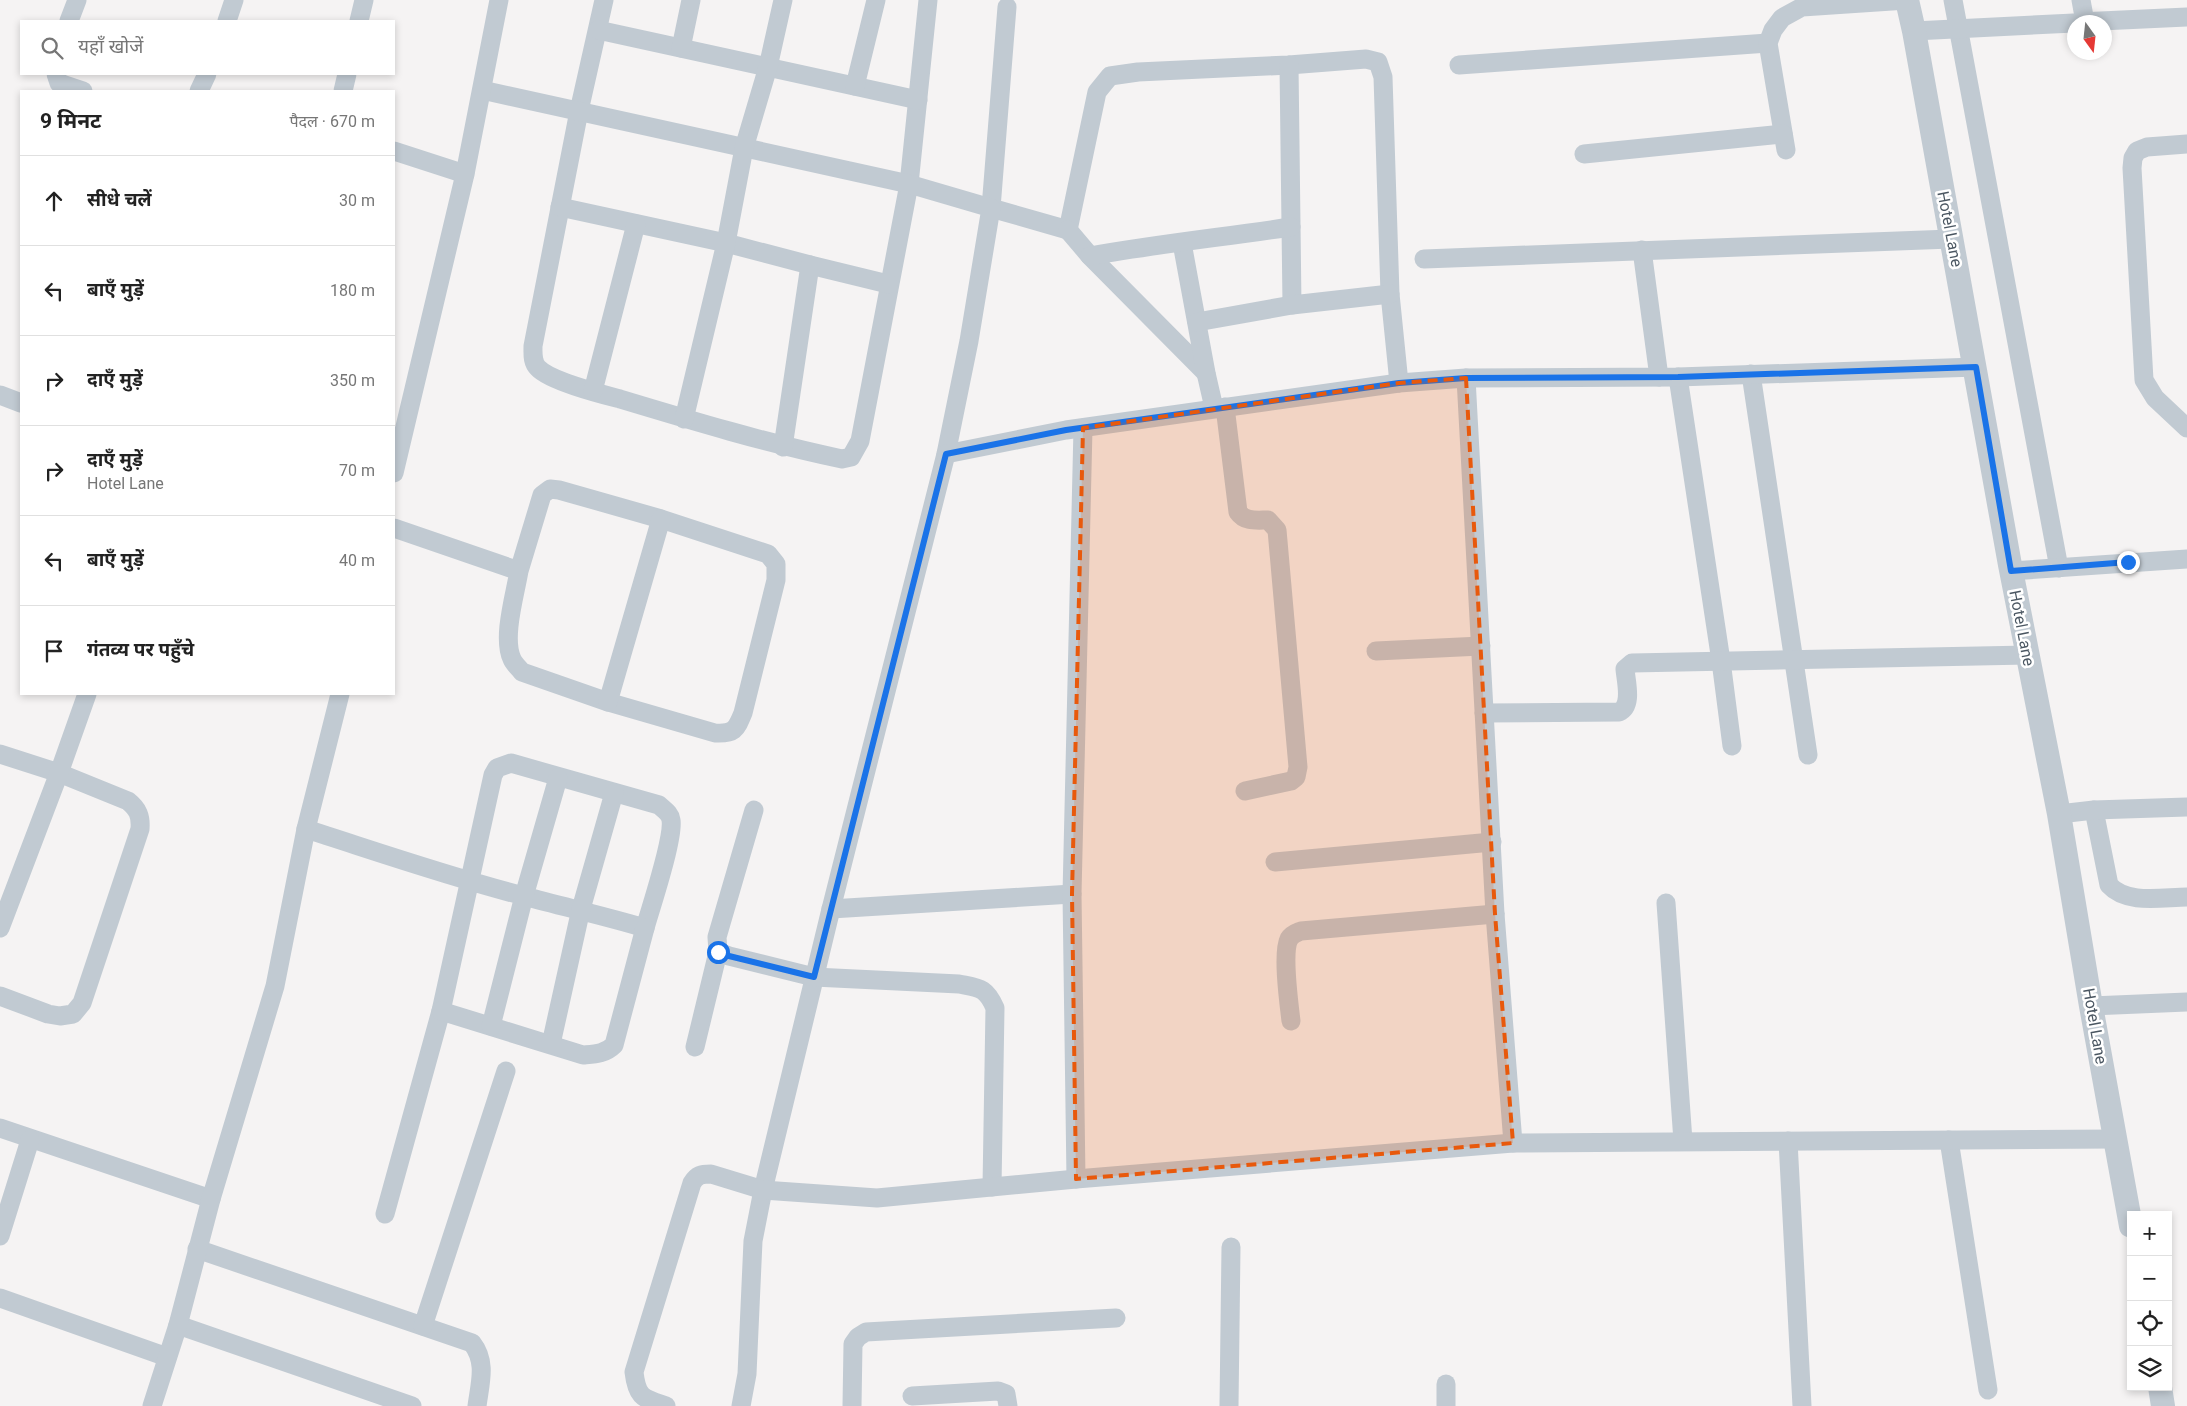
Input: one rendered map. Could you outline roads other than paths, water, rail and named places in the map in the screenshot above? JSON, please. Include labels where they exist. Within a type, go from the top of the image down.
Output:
[{"type":"street","points":[[73,20],[77,0]]},
{"type":"street","points":[[227,20],[234,0]]},
{"type":"street","points":[[359,20],[364,0]]},
{"type":"street","points":[[395,469],[465,174],[499,0]]},
{"type":"street","points":[[604,0],[533,346],[533,358],[538,368],[551,376],[593,391],[684,419],[783,447],[842,458],[851,457],[858,449],[888,284],[909,184],[928,0]]},
{"type":"street","points":[[681,48],[691,0]]},
{"type":"street","points":[[684,419],[726,243],[744,148],[768,67],[783,0]]},
{"type":"street","points":[[855,86],[876,0]]},
{"type":"street","points":[[1584,154],[1784,142],[1768,43],[1773,30],[1782,18],[1802,7],[1907,0]]},
{"type":"street","name":"Hotel Lane","points":[[1907,0],[1921,31],[1951,239],[1976,367],[2035,570],[2028,655],[2076,812],[2109,1005],[2116,1139],[2128,1211]]},
{"type":"street","points":[[1953,0],[1955,29],[2035,570],[2187,559]]},
{"type":"street","points":[[2081,0],[2084,15]]},
{"type":"street","points":[[741,1406],[747,1374],[752,1241],[814,977],[946,454],[969,341],[990,208],[1007,7]]},
{"type":"street","points":[[2112,21],[2187,17]]},
{"type":"street","points":[[1921,31],[2067,23]]},
{"type":"street","points":[[598,30],[918,100]]},
{"type":"street","points":[[1459,65],[1768,43]]},
{"type":"street","points":[[1068,230],[1097,92],[1110,76],[1138,72],[1289,65],[1366,59],[1378,62],[1383,77],[1390,294],[1399,383]]},
{"type":"street","points":[[1289,65],[1292,305]]},
{"type":"street","points":[[56,75],[59,83],[80,90]]},
{"type":"street","points":[[199,90],[207,75]]},
{"type":"street","points":[[343,90],[347,75]]},
{"type":"street","points":[[482,90],[909,184],[1068,230],[1090,256],[1206,373]]},
{"type":"street","points":[[2187,144],[2147,148],[2137,151],[2133,158],[2132,168],[2144,380],[2155,398],[2187,428]]},
{"type":"street","points":[[395,151],[465,174]]},
{"type":"street","points":[[560,207],[726,243],[888,284]]},
{"type":"street","points":[[593,391],[636,224]]},
{"type":"street","points":[[1090,256],[1147,246],[1182,243],[1291,227]]},
{"type":"street","points":[[1424,259],[1951,239]]},
{"type":"street","points":[[1182,243],[1206,373],[1219,407],[1238,512],[1248,520],[1268,520],[1277,530],[1298,768],[1296,777],[1291,781],[1245,791]]},
{"type":"street","points":[[1642,250],[1668,377],[1721,660],[1732,746]]},
{"type":"street","points":[[783,447],[810,265]]},
{"type":"street","points":[[1197,322],[1292,305],[1390,294]]},
{"type":"street","points":[[946,454],[1084,428],[1219,407],[1399,383],[1466,378],[1668,377],[1976,367]]},
{"type":"street","points":[[1751,374],[1808,755]]},
{"type":"street","points":[[1466,378],[1496,914],[1514,1143]]},
{"type":"street","points":[[0,395],[20,403]]},
{"type":"street","points":[[1076,1179],[1072,894],[1084,428]]},
{"type":"street","points":[[550,489],[559,490],[661,519],[768,554],[776,564],[776,580],[743,713],[736,729],[727,734],[715,733],[608,702],[522,672],[513,661],[509,651],[509,633],[520,571],[542,495],[550,489]]},
{"type":"street","points":[[608,702],[661,519]]},
{"type":"street","points":[[395,528],[520,571]]},
{"type":"street","points":[[1376,651],[1481,646]]},
{"type":"street","points":[[1484,713],[1619,712],[1624,710],[1627,705],[1625,669],[1632,663],[2028,655]]},
{"type":"street","points":[[0,928],[60,773],[88,695]]},
{"type":"street","points":[[152,1406],[178,1326],[211,1199],[275,986],[306,829],[340,695]]},
{"type":"street","points":[[0,754],[60,773],[128,801],[137,808],[141,819],[140,829],[82,1003],[73,1014],[60,1016],[48,1014],[0,996]]},
{"type":"street","points":[[385,1214],[441,1011],[493,775],[497,768],[511,763],[558,778],[659,805],[668,813],[671,820],[668,842],[614,1045],[608,1051],[583,1055],[441,1011]]},
{"type":"street","points":[[491,1026],[524,896],[558,778]]},
{"type":"street","points":[[551,1044],[581,909],[614,793]]},
{"type":"street","points":[[2187,807],[2076,812],[2109,885],[2115,892],[2124,896],[2139,897],[2187,896]]},
{"type":"street","points":[[695,1047],[718,952],[717,937],[754,810]]},
{"type":"street","points":[[306,829],[524,896],[581,909],[645,928]]},
{"type":"street","points":[[1275,862],[1492,842]]},
{"type":"street","points":[[831,909],[1072,894]]},
{"type":"street","points":[[1666,903],[1683,1142]]},
{"type":"street","points":[[1290,1021],[1286,954],[1288,941],[1292,934],[1301,931],[1496,914]]},
{"type":"street","points":[[718,952],[814,977],[958,984],[982,989],[990,997],[994,1008],[992,1188]]},
{"type":"street","points":[[2109,1005],[2187,1002]]},
{"type":"street","points":[[424,1326],[506,1071]]},
{"type":"street","points":[[0,1128],[30,1140],[211,1199]]},
{"type":"street","points":[[666,1406],[645,1399],[637,1392],[634,1372],[692,1183],[696,1177],[711,1174],[763,1190],[877,1198],[1076,1179],[1514,1143],[2116,1139]]},
{"type":"street","points":[[0,1236],[30,1140]]},
{"type":"street","points":[[1949,1140],[1988,1390]]},
{"type":"street","points":[[1788,1141],[1802,1406]]},
{"type":"street","points":[[1229,1406],[1231,1247]]},
{"type":"street","points":[[197,1249],[472,1343],[479,1352],[482,1365],[477,1406]]},
{"type":"street","points":[[0,1298],[168,1357]]},
{"type":"street","points":[[852,1406],[853,1344],[858,1337],[866,1332],[1116,1318]]},
{"type":"street","points":[[178,1326],[412,1406]]},
{"type":"street","points":[[1446,1384],[1446,1406]]},
{"type":"street","points":[[912,1396],[998,1391],[1006,1394],[1008,1406]]},
{"type":"street","points":[[2161,1391],[2163,1406]]}]
